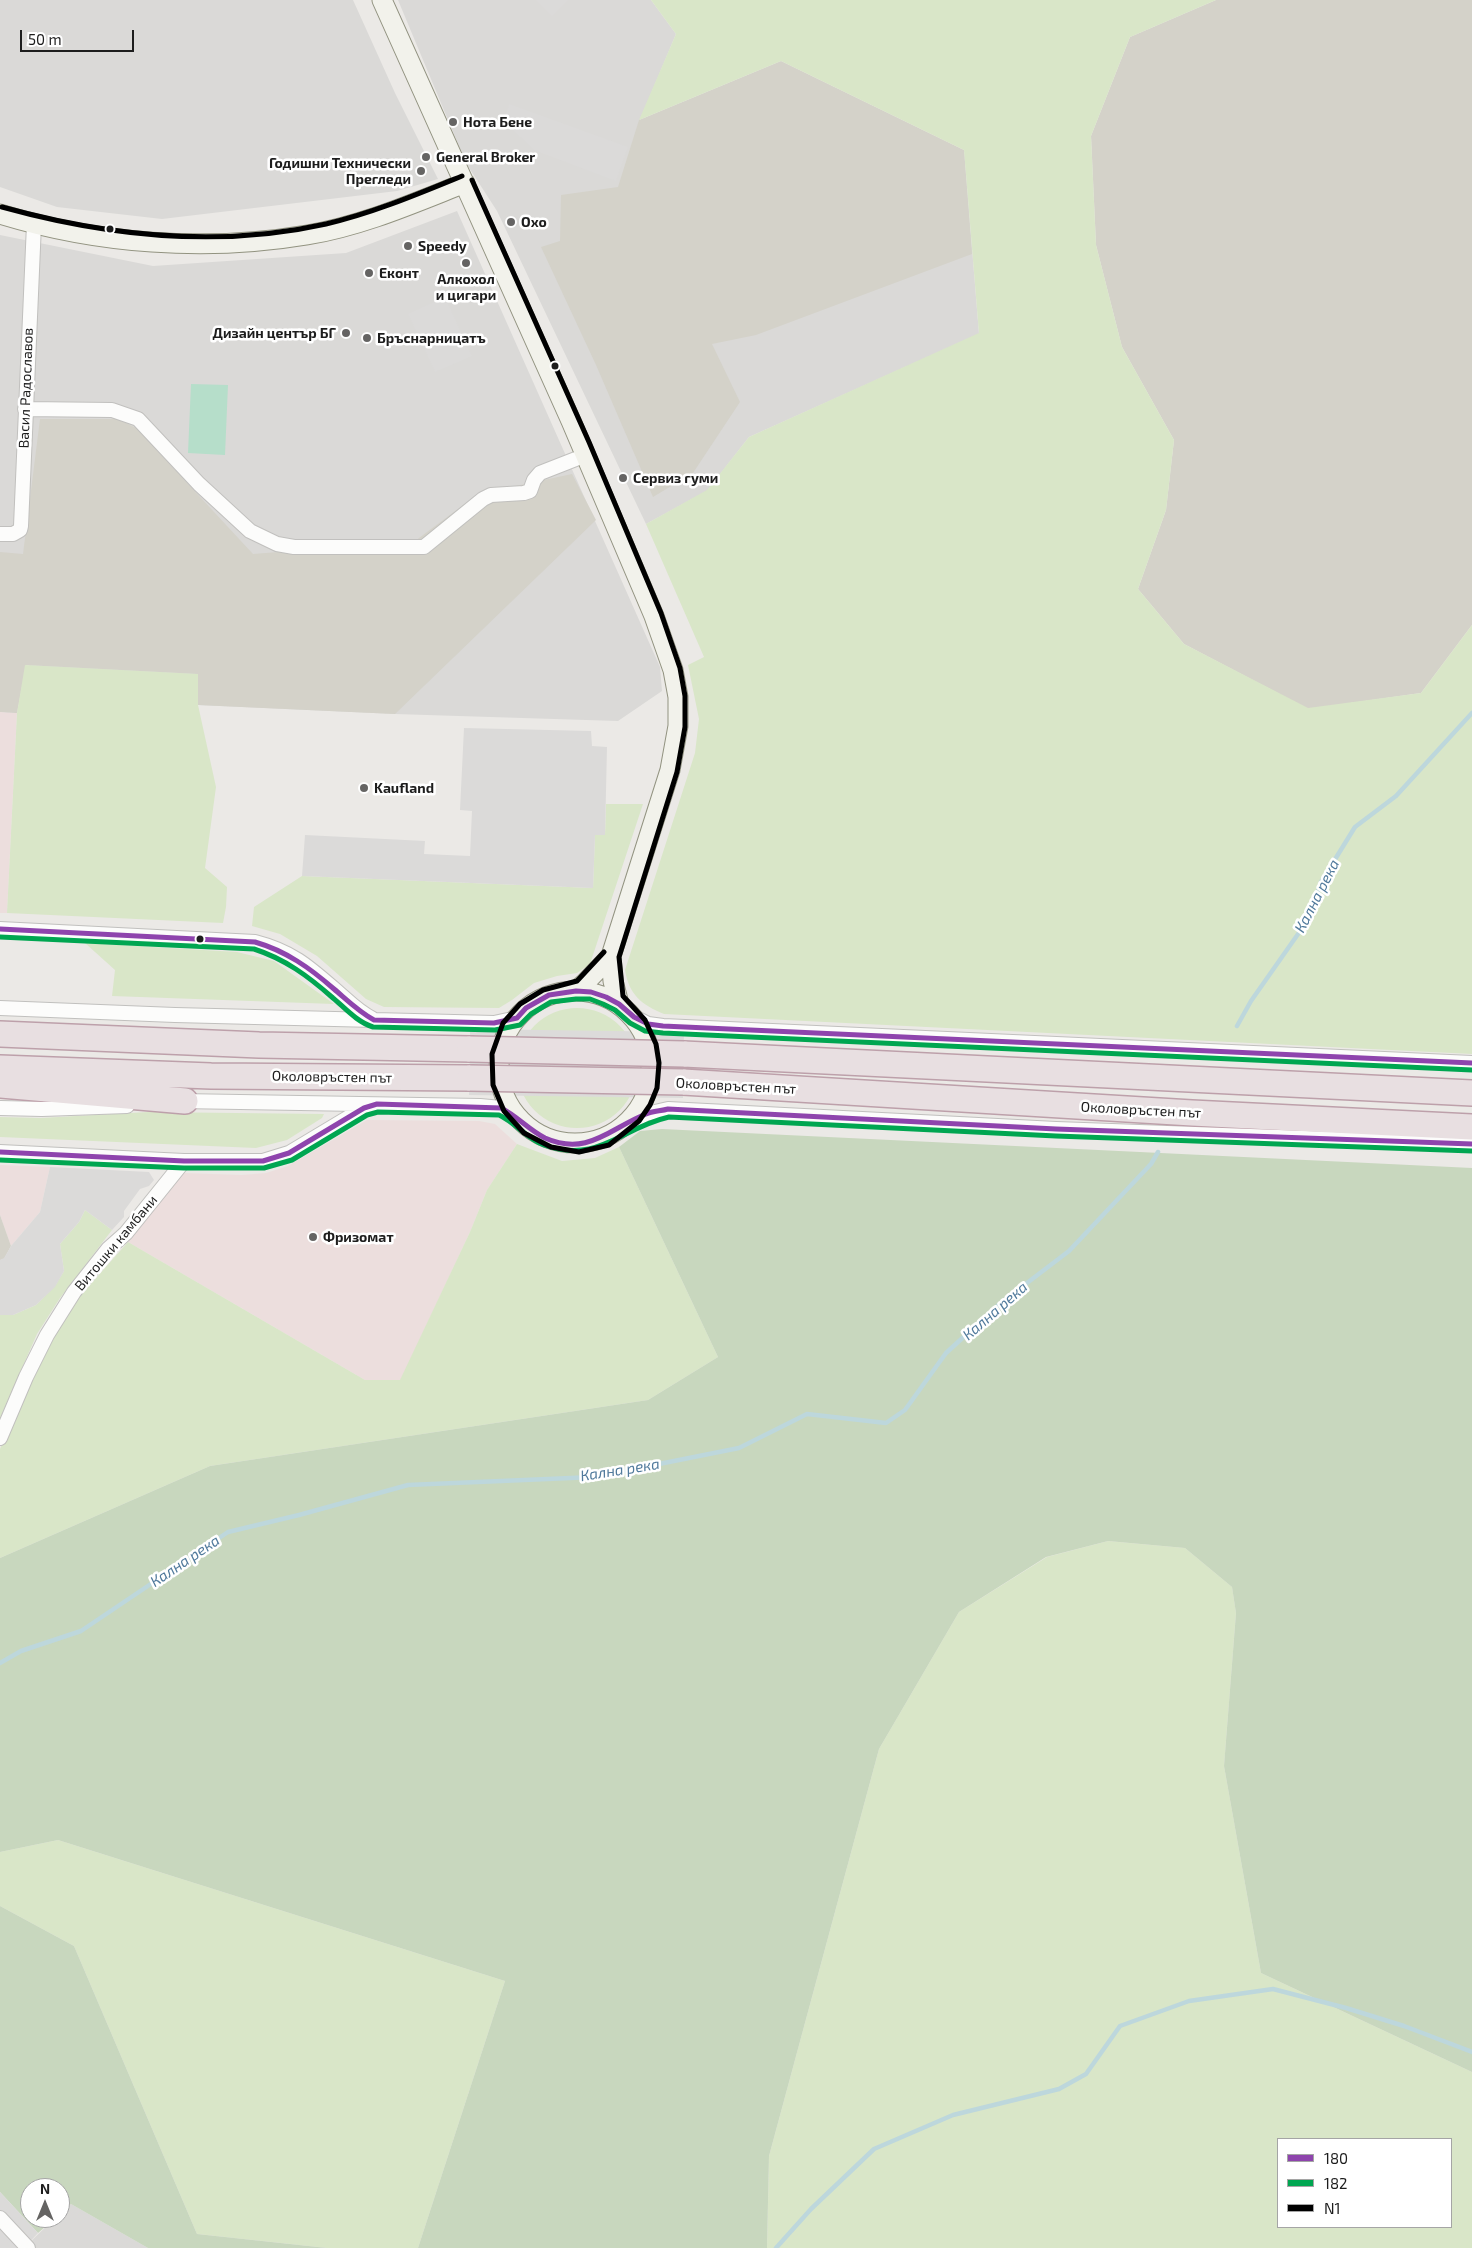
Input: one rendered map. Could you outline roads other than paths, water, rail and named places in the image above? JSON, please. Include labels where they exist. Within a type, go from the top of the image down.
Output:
[{"type":"highway","points":[[0,1034],[259,1045],[684,1054],[1472,1093]]},
{"type":"highway","name":"Околовръстен път","points":[[0,1068],[211,1076],[683,1082],[1378,1122],[1466,1138]]},
{"type":"highway","points":[[0,1085],[185,1101]]},
{"type":"street","points":[[382,0],[586,455],[665,643],[673,670],[678,697],[678,726],[670,770],[611,956],[613,981],[620,1004]]},
{"type":"street","points":[[0,214],[34,224],[135,241],[200,243],[258,241],[308,235],[350,225],[465,183]]},
{"type":"street","name":"Васил Радославов","points":[[0,534],[14,534],[20,530],[34,224]]},
{"type":"street","points":[[26,409],[112,410],[138,419],[199,484],[250,531],[269,541],[294,547],[424,547],[483,499],[499,494],[524,493],[530,490],[534,480],[540,473],[586,455]]},
{"type":"street","points":[[0,929],[255,942],[277,948],[294,956],[359,1011],[374,1020]]},
{"type":"street","points":[[576,990],[611,956]]},
{"type":"street","points":[[0,1108],[116,1107],[185,1101],[480,1106],[501,1108],[514,1114],[527,1126],[546,1138],[574,1144],[601,1139],[625,1126],[637,1113],[646,1098],[652,1073],[650,1047],[634,1017],[620,1004],[591,992],[576,990],[562,992],[537,1001],[517,1018],[504,1040],[499,1065],[502,1091],[514,1114]]},
{"type":"street","points":[[0,1008],[175,1015],[494,1023],[517,1018]]},
{"type":"street","points":[[634,1017],[648,1024],[663,1026],[1472,1062]]},
{"type":"street","points":[[0,1152],[184,1161],[263,1161],[289,1154],[364,1108],[376,1104]]},
{"type":"street","name":"Околовръстен път","points":[[625,1126],[646,1114],[668,1109],[1135,1132],[1466,1138]]},
{"type":"street","name":"Витошки камбани","points":[[0,1438],[26,1377],[47,1335],[74,1292],[108,1249],[126,1233],[184,1161]]},
{"type":"street","points":[[0,2218],[28,2248]]},
{"type":"waterway","name":"Кална река","points":[[1237,1026],[1251,1001],[1310,917],[1321,882],[1355,827],[1396,796],[1472,713]]},
{"type":"waterway","name":"Кална река","points":[[0,1663],[21,1651],[81,1631],[228,1532],[408,1485],[594,1477],[739,1448],[807,1414],[886,1423],[905,1410],[946,1353],[1002,1302],[1069,1251],[1151,1164],[1158,1152]]},
{"type":"waterway","points":[[776,2248],[811,2209],[874,2149],[953,2115],[1059,2089],[1086,2074],[1120,2026],[1189,2001],[1273,1989],[1346,2008],[1404,2026],[1472,2052]]},
{"type":"place","name":"Нота Бене","points":[[453,122]]},
{"type":"place","name":"General Broker","points":[[426,157]]},
{"type":"place","name":"Годишни Технически Прегледи","points":[[421,171]]},
{"type":"place","name":"Охо","points":[[511,222]]},
{"type":"place","name":"Speedy","points":[[408,246]]},
{"type":"place","name":"Алкохол и цигари","points":[[466,263]]},
{"type":"place","name":"Еконт","points":[[369,273]]},
{"type":"place","name":"Дизайн център БГ","points":[[346,333]]},
{"type":"place","name":"Бръснарницатъ","points":[[367,338]]},
{"type":"place","name":"Сервиз гуми","points":[[623,478]]},
{"type":"place","name":"Kaufland","points":[[364,788]]},
{"type":"place","name":"Фризомат","points":[[313,1237]]}]
